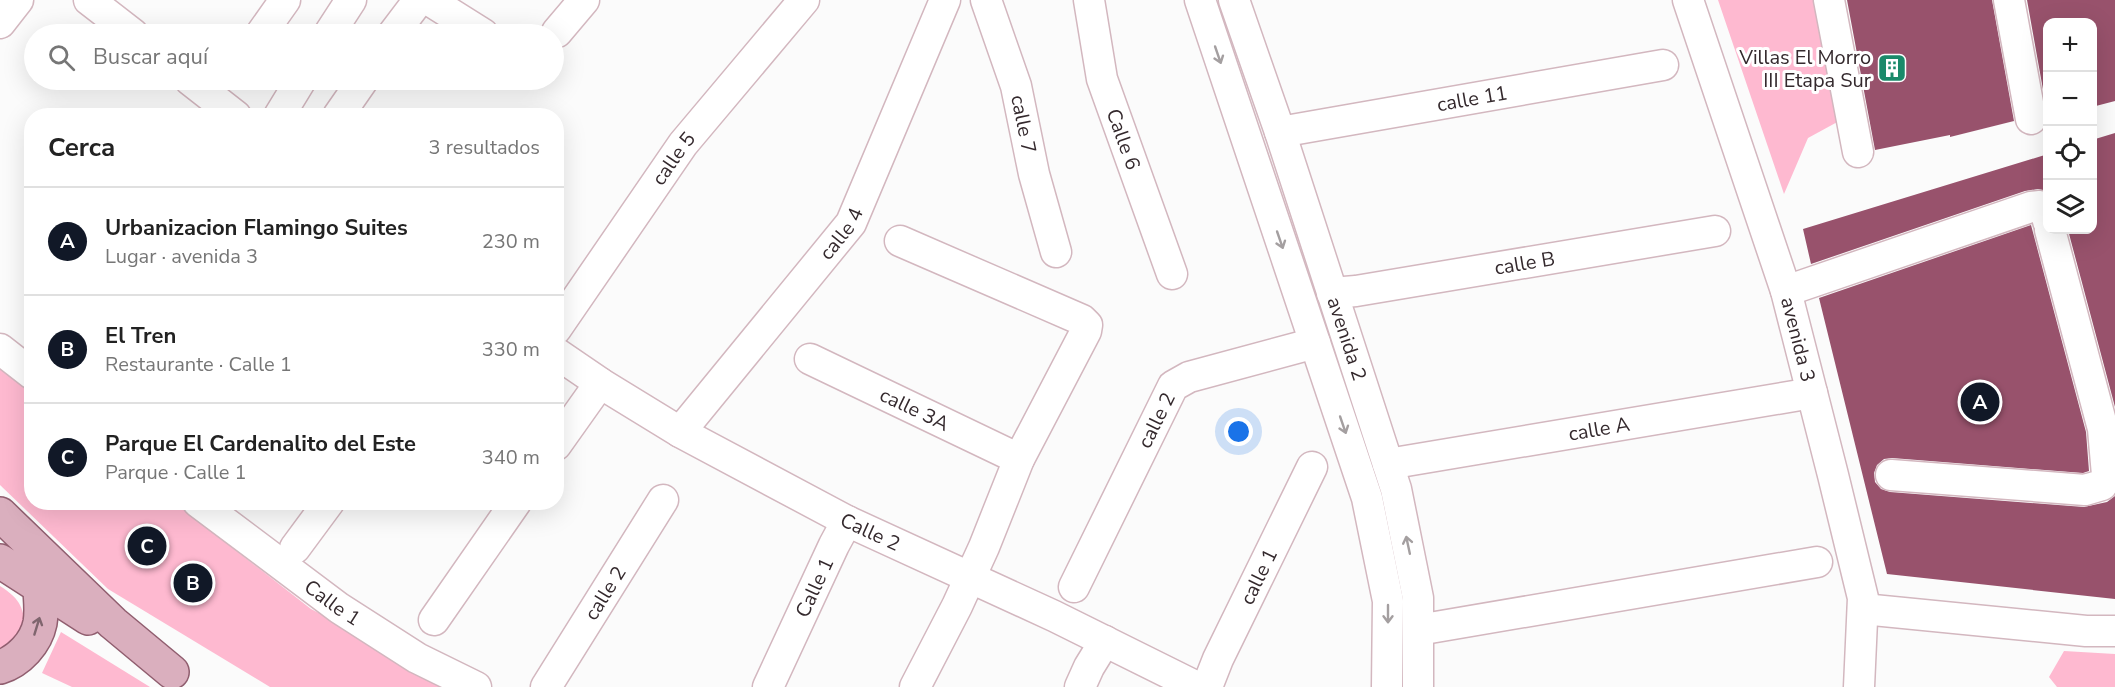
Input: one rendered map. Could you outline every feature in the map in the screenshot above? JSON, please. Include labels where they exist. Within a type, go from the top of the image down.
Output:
[{"type":"main road","points":[[3,515],[113,623],[183,680]]},
{"type":"main road","points":[[0,667],[12,663],[28,647],[40,623],[37,549]]},
{"type":"main road","points":[[0,561],[183,680]]},
{"type":"street","points":[[0,23],[18,0]]},
{"type":"street","points":[[89,0],[120,24]]},
{"type":"street","points":[[268,24],[285,0]]},
{"type":"street","points":[[335,24],[351,0]]},
{"type":"street","points":[[401,24],[418,1],[429,0],[467,24]]},
{"type":"street","points":[[564,24],[584,0]]},
{"type":"street","name":"calle 5","points":[[564,317],[683,144],[804,0]]},
{"type":"street","name":"calle 4","points":[[680,432],[851,223],[945,0]]},
{"type":"street","name":"calle 7","points":[[987,0],[1016,86],[1042,205],[1056,252]]},
{"type":"street","name":"Calle 6","points":[[1089,0],[1102,79],[1172,274]]},
{"type":"street","points":[[1200,0],[1367,498],[1388,601],[1387,687]]},
{"type":"street","name":"avenida 2","points":[[1234,0],[1280,132],[1396,489],[1418,598],[1418,687]]},
{"type":"street","name":"avenida 3","points":[[1688,0],[1786,291],[1812,393],[1863,598],[1859,687]]},
{"type":"street","points":[[1828,0],[1858,152]]},
{"type":"street","points":[[2009,0],[2031,119]]},
{"type":"street","name":"calle 11","points":[[1280,132],[1663,65]]},
{"type":"street","points":[[211,90],[227,98]]},
{"type":"street","points":[[284,108],[295,90]]},
{"type":"street","points":[[344,108],[356,90]]},
{"type":"street","points":[[1786,291],[2031,207],[2043,208]]},
{"type":"street","name":"calle B","points":[[1332,292],[1356,291],[1716,231]]},
{"type":"street","points":[[1891,475],[2085,490],[2102,486],[2106,475],[2103,429],[2050,234]]},
{"type":"street","points":[[900,241],[1082,320],[1087,325],[1019,459],[984,547],[915,687]]},
{"type":"street","name":"calle 2","points":[[1074,587],[1173,386],[1189,377],[1315,343]]},
{"type":"street","points":[[0,349],[24,368]]},
{"type":"street","name":"Calle 2","points":[[564,358],[680,432],[847,520],[1105,641],[1197,687]]},
{"type":"street","name":"calle 3A","points":[[810,359],[1019,459]]},
{"type":"street","points":[[564,434],[600,383]]},
{"type":"street","name":"calle A","points":[[1388,464],[1812,393]]},
{"type":"street","name":"calle 1","points":[[1207,687],[1218,659],[1312,466]]},
{"type":"street","name":"calle 2","points":[[546,687],[663,500]]},
{"type":"street","name":"Calle 1","points":[[209,510],[339,608],[417,658],[476,687]]},
{"type":"street","points":[[295,548],[323,510]]},
{"type":"street","points":[[434,620],[510,510]]},
{"type":"street","name":"Calle 1","points":[[768,687],[847,520]]},
{"type":"street","points":[[1418,630],[1817,562]]},
{"type":"street","points":[[1863,609],[1956,620],[2086,631],[2115,631]]},
{"type":"street","points":[[1080,687],[1105,641]]},
{"type":"shaded area","points":[[1718,0],[1819,0],[1841,120],[1808,138],[1784,194]]},
{"type":"shaded area","points":[[0,362],[24,382],[24,508],[0,485]]},
{"type":"shaded area","points":[[26,510],[184,510],[311,609],[463,687],[270,687],[108,589]]},
{"type":"shaded area","points":[[0,586],[20,605],[26,632],[0,653]]},
{"type":"shaded area","points":[[61,632],[150,687],[72,687],[42,673]]},
{"type":"shaded area","points":[[2064,651],[2115,654],[2115,687],[2057,687],[2049,677]]},
{"type":"building","points":[[1847,0],[1992,0],[2014,121],[1950,137],[1950,135],[1875,150]]},
{"type":"building","points":[[2027,0],[2115,0],[2115,101],[2097,106],[2097,18],[2043,18],[2043,90]]},
{"type":"building","points":[[2115,133],[2115,407],[2069,234],[2097,234],[2097,138]]},
{"type":"building","points":[[2043,156],[2043,190],[2025,191],[1811,264],[1803,229]]},
{"type":"building","points":[[2031,225],[2086,432],[2089,471],[2083,473],[1892,458],[1884,459],[1877,465],[1874,473],[1875,482],[1881,489],[1890,492],[2084,507],[2107,502],[2115,496],[2115,599],[1887,574],[1819,298]]},
{"type":"place","name":"Villas El Morro III Etapa Sur","points":[[1892,68]]},
{"type":"place","name":"Urbanizacion Flamingo Suites","points":[[1980,402]]},
{"type":"place","name":"Parque El Cardenalito del Este","points":[[147,546]]},
{"type":"place","name":"El Tren","points":[[193,583]]}]
